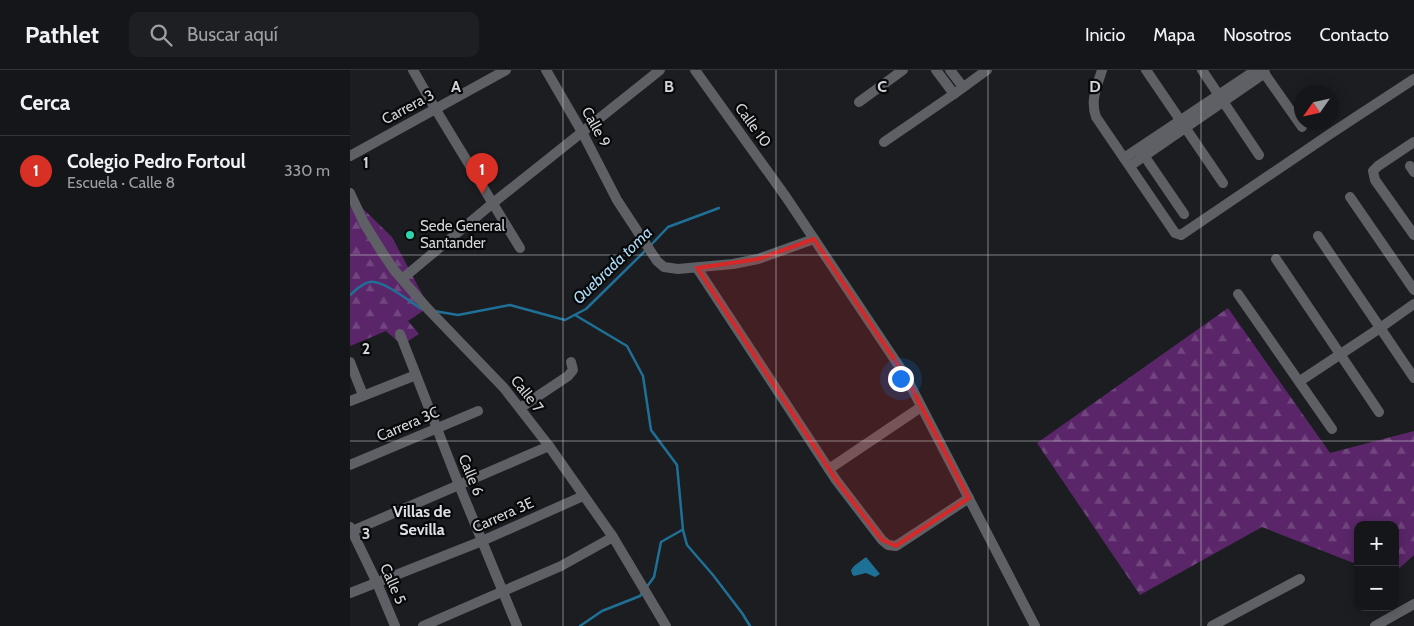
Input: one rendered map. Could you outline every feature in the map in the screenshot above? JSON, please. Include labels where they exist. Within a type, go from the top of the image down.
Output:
[{"type":"street","points":[[413,70],[520,248]]},
{"type":"street","name":"Carrera 3","points":[[350,156],[506,70]]},
{"type":"street","name":"Calle 9","points":[[546,70],[582,132],[617,200],[657,261],[664,266],[678,270],[733,264],[758,259],[814,239]]},
{"type":"street","points":[[402,279],[493,202],[660,70]]},
{"type":"street","name":"Calle 10","points":[[695,70],[786,197],[905,376],[1035,626]]},
{"type":"street","points":[[860,102],[902,70]]},
{"type":"street","points":[[936,70],[954,94]]},
{"type":"street","points":[[950,70],[963,87]]},
{"type":"street","points":[[884,142],[986,70]]},
{"type":"street","points":[[1102,70],[1093,100],[1096,116],[1175,233],[1181,236],[1414,79]]},
{"type":"street","points":[[1146,70],[1222,183]]},
{"type":"street","points":[[1202,70],[1259,155]]},
{"type":"street","points":[[1127,162],[1261,71],[1294,116]]},
{"type":"street","points":[[1414,142],[1373,171],[1375,180],[1414,235]]},
{"type":"street","points":[[1141,152],[1184,214]]},
{"type":"street","name":"Calle 7","points":[[350,193],[364,223],[402,279],[427,308],[504,388],[549,446],[613,537],[666,626]]},
{"type":"street","points":[[1350,197],[1414,290]]},
{"type":"street","points":[[1318,236],[1414,378]]},
{"type":"street","points":[[1276,259],[1379,412]]},
{"type":"street","points":[[697,268],[829,469],[882,540],[888,545],[896,546],[969,498]]},
{"type":"street","points":[[1238,294],[1300,381],[1332,430]]},
{"type":"street","points":[[1300,381],[1414,304]]},
{"type":"street","name":"Calle 6","points":[[400,334],[436,429],[517,626]]},
{"type":"street","points":[[350,362],[363,395]]},
{"type":"street","points":[[520,408],[568,376],[573,370],[571,362]]},
{"type":"street","points":[[350,401],[416,374]]},
{"type":"street","points":[[829,469],[922,407]]},
{"type":"street","name":"Carrera 3C","points":[[350,465],[478,411]]},
{"type":"street","points":[[350,530],[549,446]]},
{"type":"street","name":"Carrera 3E","points":[[350,593],[482,541],[584,496]]},
{"type":"street","name":"Calle 5","points":[[350,530],[377,583],[395,626]]},
{"type":"street","points":[[423,626],[561,566],[613,537]]},
{"type":"street","points":[[1212,626],[1300,579]]},
{"type":"street","points":[[1375,626],[1414,604]]},
{"type":"highlighted area","points":[[814,239],[905,375],[969,498],[896,546],[882,540],[836,480],[697,268],[758,259]]},
{"type":"green space","points":[[357,203],[392,237],[429,307],[408,321],[419,334],[402,345],[386,331],[350,346],[350,207]]},
{"type":"green space","points":[[1228,308],[1330,453],[1414,431],[1414,555],[1399,568],[1399,521],[1354,521],[1354,563],[1262,527],[1140,595],[1037,443]]},
{"type":"water","points":[[866,557],[880,574],[875,577],[866,573],[854,576],[851,570]]},
{"type":"waterway","name":"Quebrada toma","points":[[650,246],[668,227],[719,208]]},
{"type":"waterway","name":"Quebrada toma","points":[[434,311],[458,315],[510,305],[565,320],[586,309],[646,250]]},
{"type":"waterway","name":"Quebrada toma","points":[[350,295],[364,284],[375,282],[382,284],[423,309]]},
{"type":"waterway","points":[[575,315],[627,346],[643,376],[651,430],[677,465],[683,530],[687,545],[713,575],[750,626]]},
{"type":"waterway","points":[[646,588],[654,577],[661,542],[682,530]]},
{"type":"waterway","points":[[580,626],[602,611],[640,596],[642,593]]},
{"type":"place","name":"Colegio Pedro Fortoul","points":[[482,194]]},
{"type":"place","name":"Sede General Santander","points":[[410,235]]},
{"type":"district","name":"Villas de Sevilla","points":[[422,520]]}]
